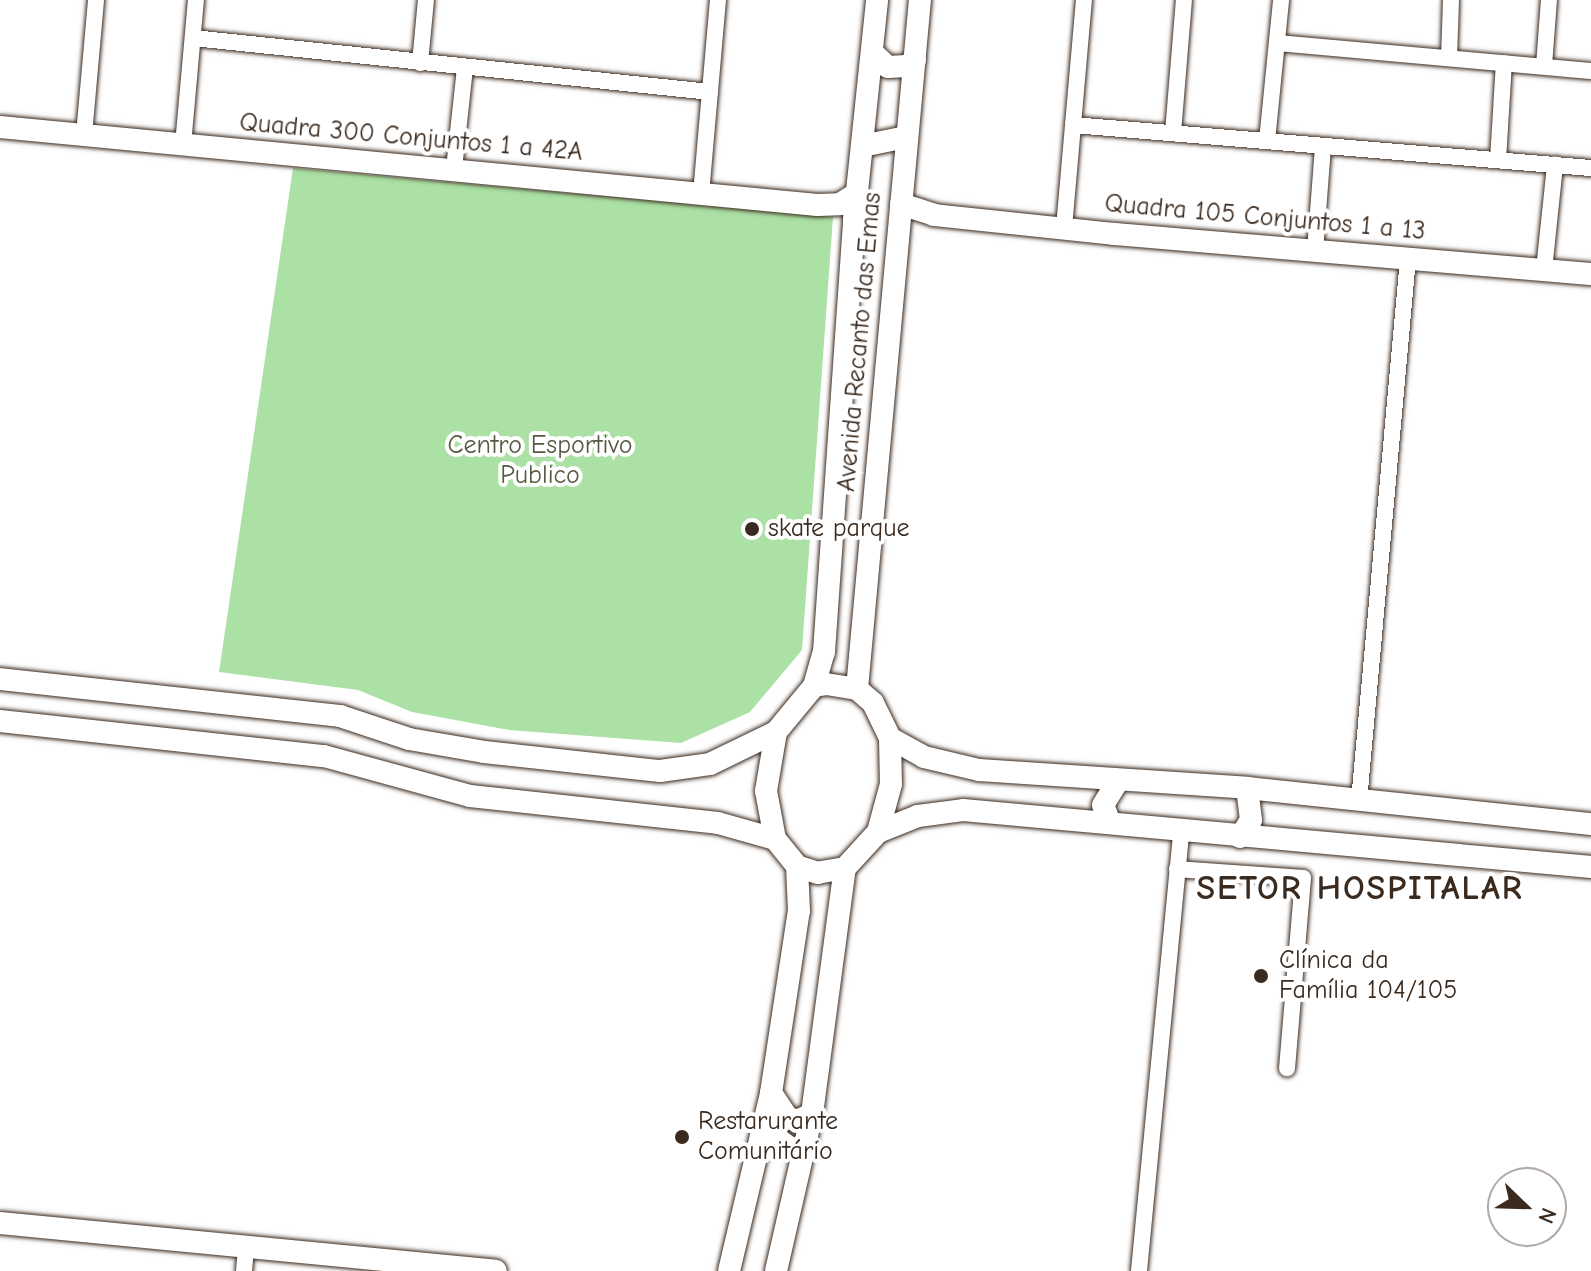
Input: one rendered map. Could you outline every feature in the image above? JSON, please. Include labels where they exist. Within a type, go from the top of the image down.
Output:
[{"type":"main road","name":"Avenida Recanto das Emas","points":[[814,686],[824,652],[854,220],[874,54],[877,0]]},
{"type":"main road","name":"Avenida Recanto das Emas","points":[[857,689],[920,0]]},
{"type":"main road","points":[[874,54],[897,69],[915,60]]},
{"type":"main road","points":[[867,100],[878,87],[895,87],[908,106]]},
{"type":"main road","name":"Quadra 300 Conjuntos 1 a 42A","points":[[0,127],[817,205],[840,204],[857,193]]},
{"type":"main road","points":[[862,146],[906,137]]},
{"type":"main road","name":"Quadra 300 Conjuntos 1 a 42A","points":[[817,205],[854,220]]},
{"type":"main road","name":"Quadra 105 Conjuntos 1 a 13","points":[[900,212],[1591,274]]},
{"type":"main road","points":[[0,679],[340,716],[409,739],[484,752],[660,771],[710,764],[776,732],[814,686],[857,689],[873,703],[890,738],[891,784],[878,832]]},
{"type":"main road","points":[[0,721],[324,756],[470,796],[718,823],[775,839]]},
{"type":"main road","points":[[776,732],[766,791],[775,839],[797,866],[818,873],[845,868]]},
{"type":"main road","points":[[890,738],[954,767],[1247,788],[1591,824]]},
{"type":"main road","points":[[1110,823],[1103,805],[1118,781]]},
{"type":"main road","points":[[1240,837],[1251,820],[1247,788]]},
{"type":"main road","points":[[776,1271],[812,1114],[845,868],[878,832],[918,816],[963,810],[1591,867]]},
{"type":"main road","points":[[729,1271],[771,1093],[799,911],[797,866]]},
{"type":"main road","points":[[771,1093],[787,1117],[797,1121],[812,1114]]},
{"type":"main road","points":[[758,1151],[779,1140],[802,1156]]},
{"type":"main road","points":[[0,1223],[246,1248],[344,1264],[496,1271]]},
{"type":"street","points":[[84,135],[96,0]]},
{"type":"street","points":[[183,145],[196,0]]},
{"type":"street","points":[[420,63],[426,0]]},
{"type":"street","points":[[701,194],[718,0]]},
{"type":"street","points":[[1064,228],[1084,0]]},
{"type":"street","points":[[1173,133],[1184,0]]},
{"type":"street","points":[[1267,141],[1281,0]]},
{"type":"street","points":[[1449,58],[1451,0]]},
{"type":"street","points":[[1544,66],[1549,0]]},
{"type":"street","points":[[193,38],[710,92]]},
{"type":"street","points":[[1277,43],[1591,71]]},
{"type":"street","points":[[1498,160],[1504,63]]},
{"type":"street","points":[[454,169],[465,68]]},
{"type":"street","points":[[1073,125],[1591,168]]},
{"type":"street","points":[[1315,251],[1323,146]]},
{"type":"street","points":[[1544,270],[1555,165]]},
{"type":"street","points":[[1359,801],[1408,258]]},
{"type":"street","points":[[1139,1271],[1181,831]]},
{"type":"street","points":[[1177,869],[1303,878],[1287,1068]]},
{"type":"street","points":[[244,1271],[246,1248]]},
{"type":"green space","name":"Centro Esportivo Publico","points":[[293,168],[833,217],[802,650],[750,712],[681,743],[509,730],[412,712],[358,690],[219,672]]},
{"type":"place","name":"skate parque","points":[[752,529]]},
{"type":"place","name":"Clínica da Família 104/105","points":[[1261,976]]},
{"type":"place","name":"Restarurante Comunitário","points":[[682,1137]]},
{"type":"district","name":"SETOR HOSPITALAR","points":[[1360,889]]}]
